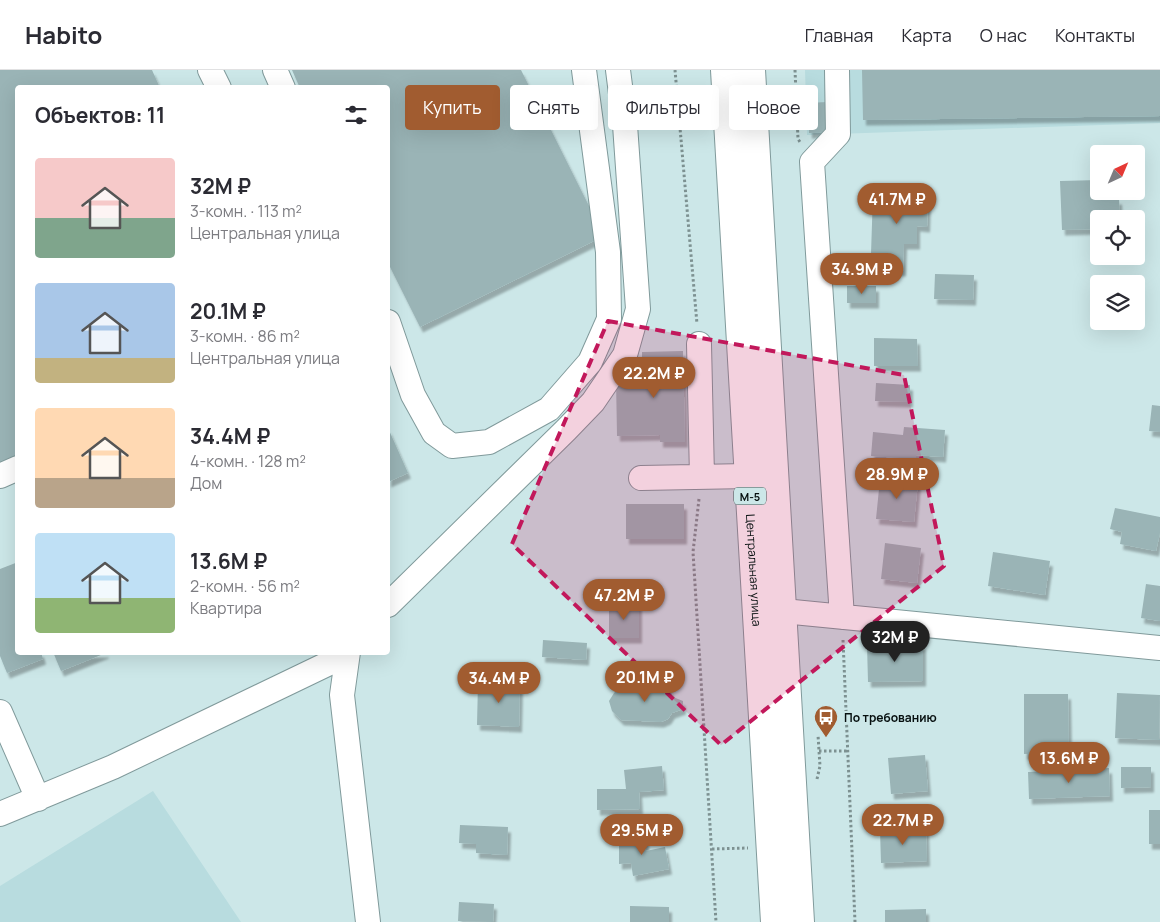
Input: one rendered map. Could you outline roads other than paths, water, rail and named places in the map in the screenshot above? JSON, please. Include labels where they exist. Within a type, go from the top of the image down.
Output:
[{"type":"main road","name":"Центральная улица","points":[[725,70],[775,922]]},
{"type":"main road","name":"М-5","points":[[751,70],[800,922]]},
{"type":"street","points":[[210,70],[217,85]]},
{"type":"street","points":[[275,70],[282,85]]},
{"type":"street","points":[[390,328],[413,395],[434,433],[452,446],[489,442],[549,409],[590,362],[609,319],[608,252],[584,70]]},
{"type":"street","points":[[390,603],[593,402],[625,355],[638,309],[625,125],[618,70]]},
{"type":"street","points":[[837,70],[838,134],[812,162],[842,617]]},
{"type":"street","points":[[699,344],[702,477]]},
{"type":"street","points":[[0,476],[15,469]]},
{"type":"street","points":[[641,478],[748,476]]},
{"type":"street","points":[[783,611],[1160,648]]},
{"type":"street","points":[[0,814],[113,767],[345,655]]},
{"type":"street","points":[[347,655],[342,695],[368,922]]},
{"type":"street","points":[[0,712],[38,799]]},
{"type":"place","name":"По требованию","points":[[826,738]]}]
